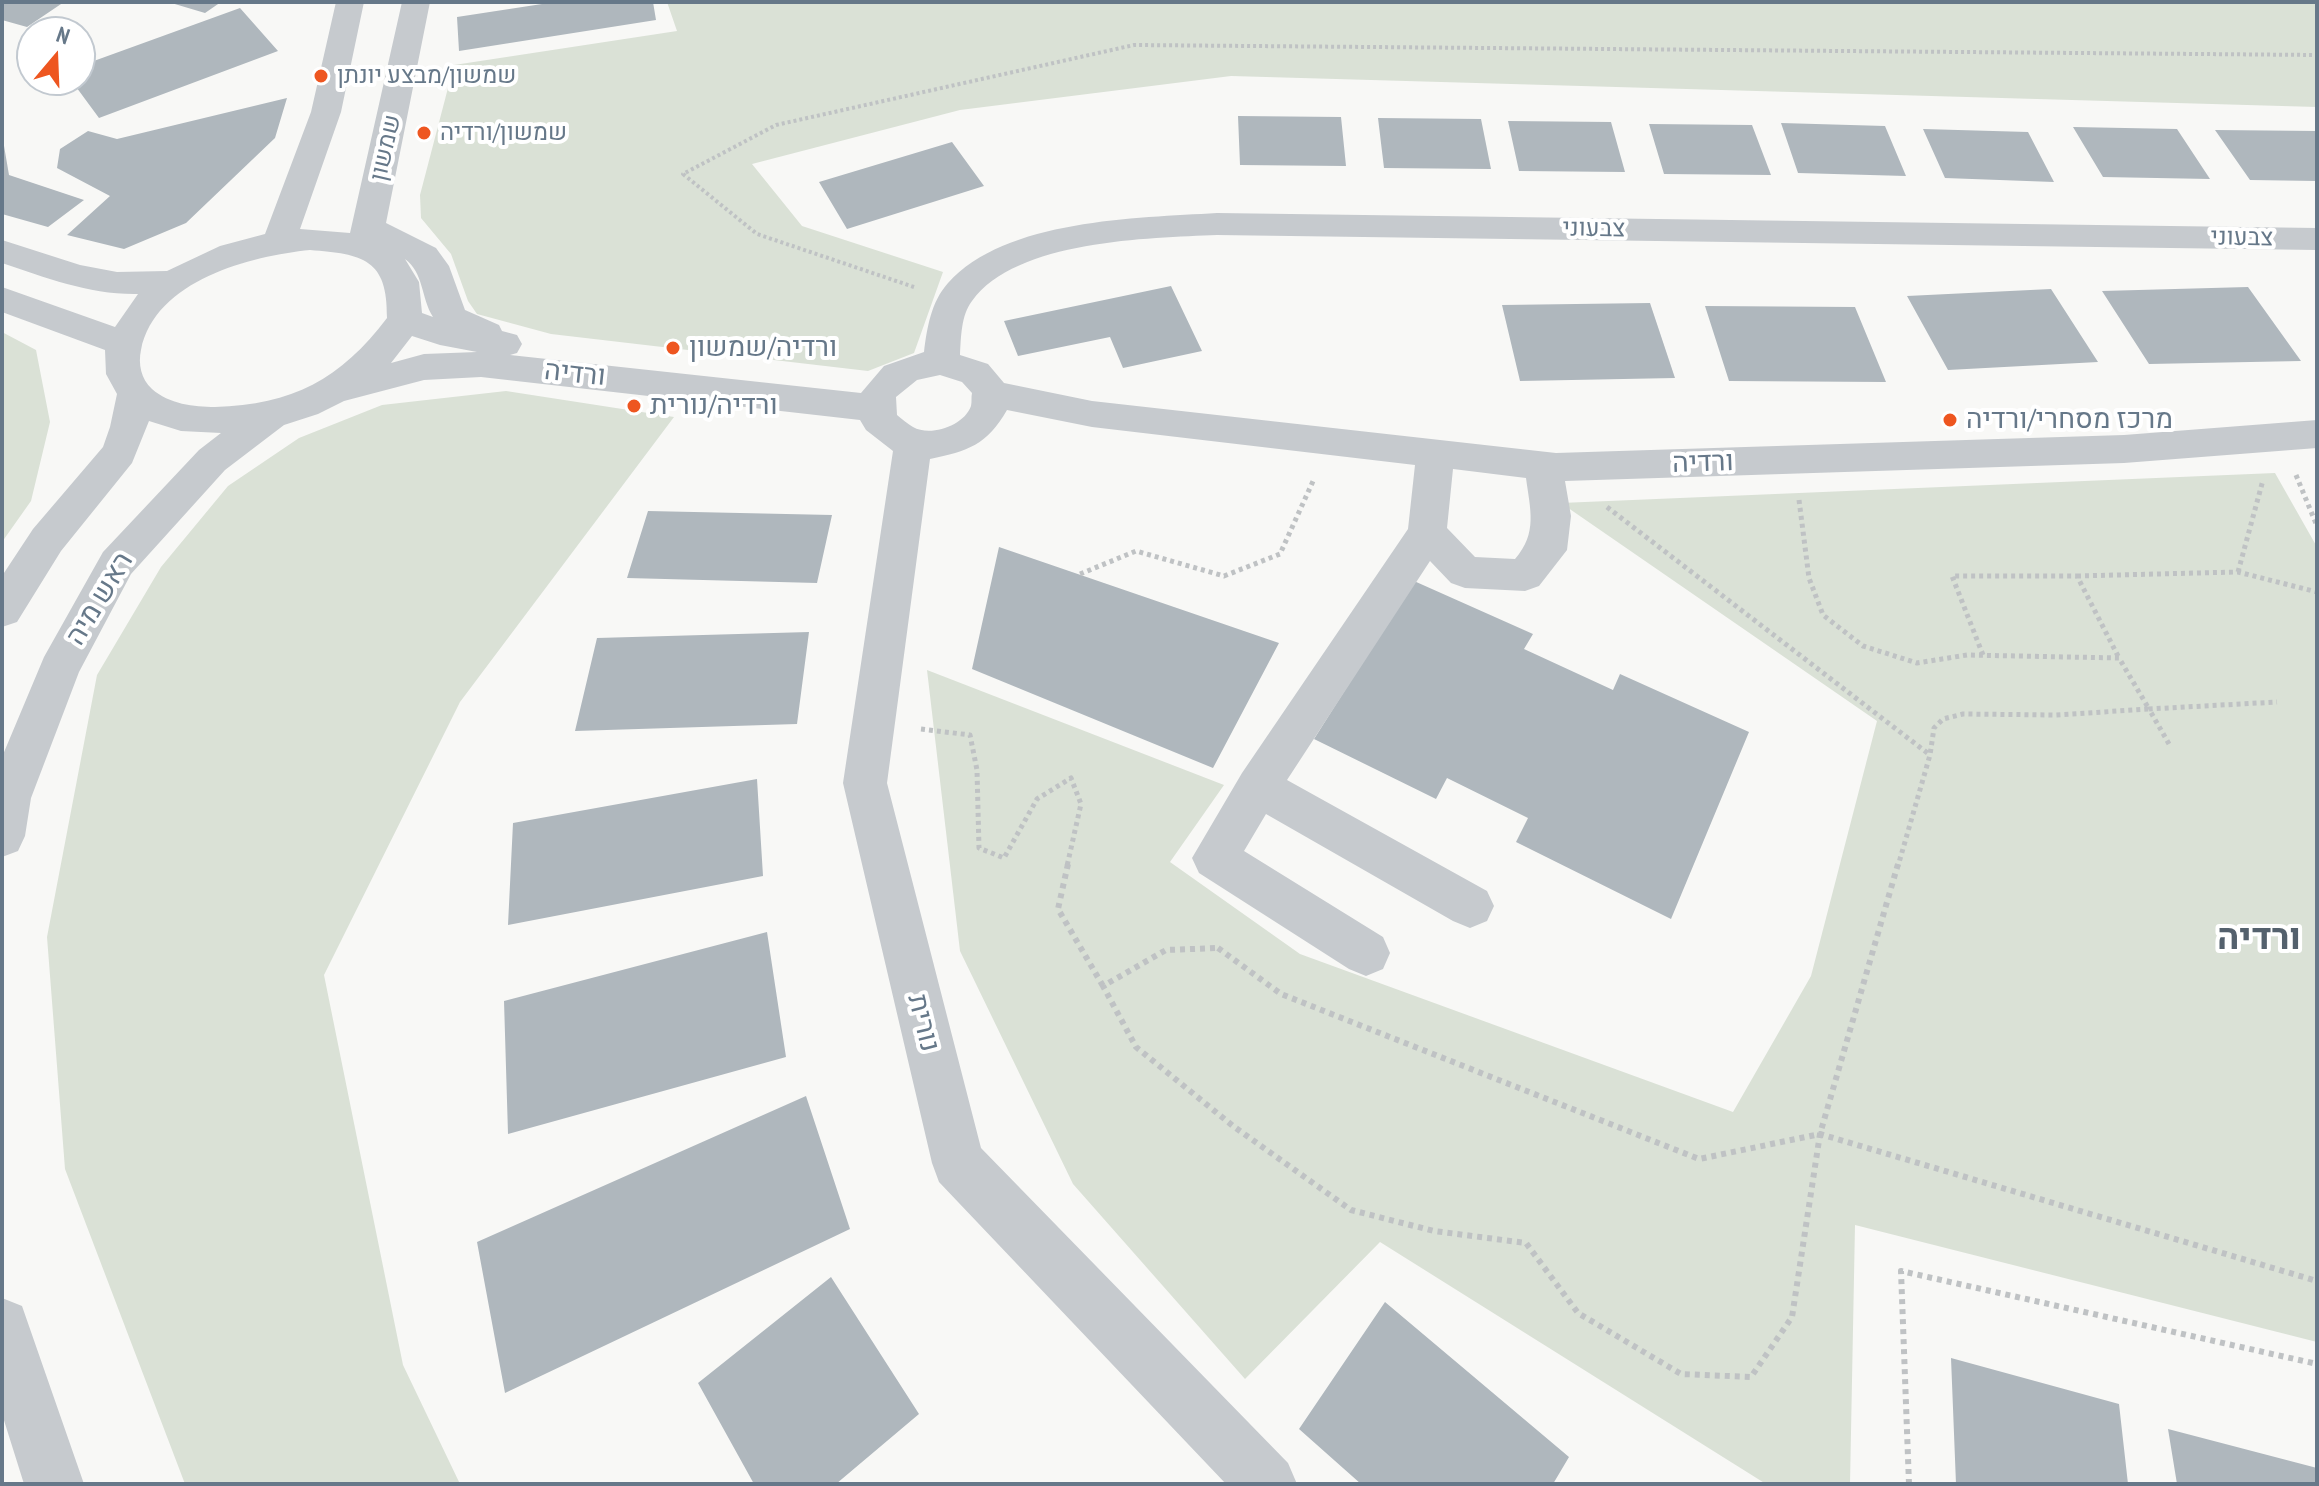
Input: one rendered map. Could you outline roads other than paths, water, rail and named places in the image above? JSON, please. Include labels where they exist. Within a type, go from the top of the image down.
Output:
[{"type":"street","points":[[279,241],[326,112],[350,2]]},
{"type":"street","name":"שמשון","points":[[366,237],[416,2]]},
{"type":"street","name":"צבעוני","points":[[941,362],[946,319],[960,292],[993,265],[1030,248],[1122,229],[1217,224],[2317,239]]},
{"type":"street","points":[[366,237],[401,279],[405,320],[367,367],[305,405],[232,421],[192,420],[158,411],[135,394],[123,370],[124,343],[134,322],[152,301],[174,282],[206,264],[242,250],[279,241],[339,241],[366,237],[427,258],[434,268],[442,302],[460,324],[542,348]]},
{"type":"street","points":[[2,251],[76,276],[117,283],[174,282]]},
{"type":"street","points":[[2,299],[124,343]]},
{"type":"street","name":"ורדיה","points":[[405,320],[440,333],[479,341],[881,397]]},
{"type":"street","points":[[941,362],[974,372],[985,381],[988,407],[971,433],[954,441],[913,443],[887,430],[879,420],[881,397],[909,368],[941,362]]},
{"type":"street","name":"ורדיה","points":[[324,395],[424,367],[481,364],[881,397]]},
{"type":"street","points":[[2,610],[47,540],[119,453],[129,427],[135,394]]},
{"type":"street","name":"ורדיה","points":[[988,407],[1092,414],[1549,467],[2124,449],[2291,436]]},
{"type":"street","name":"ראש מיה","points":[[2,836],[8,798],[59,669],[117,563],[212,460],[275,413]]},
{"type":"street","name":"נורית","points":[[913,443],[865,783],[958,1163],[1267,1484]]},
{"type":"street","points":[[1366,953],[1215,858],[1258,787],[1427,532],[1435,454]]},
{"type":"street","points":[[1427,532],[1465,572],[1525,575],[1547,550],[1551,516],[1549,467]]},
{"type":"street","points":[[1258,787],[1470,906]]},
{"type":"street","points":[[2,1326],[54,1484]]},
{"type":"place","name":"שמשון/מבצע יונתן","points":[[321,76]]},
{"type":"place","name":"שמשון/ורדיה","points":[[424,133]]},
{"type":"place","name":"ורדיה/שמשון","points":[[673,348]]},
{"type":"place","name":"ורדיה/נורית","points":[[634,406]]},
{"type":"place","name":"מרכז מסחרי/ורדיה","points":[[1950,420]]},
{"type":"district","name":"ורדיה","points":[[2259,939]]}]
